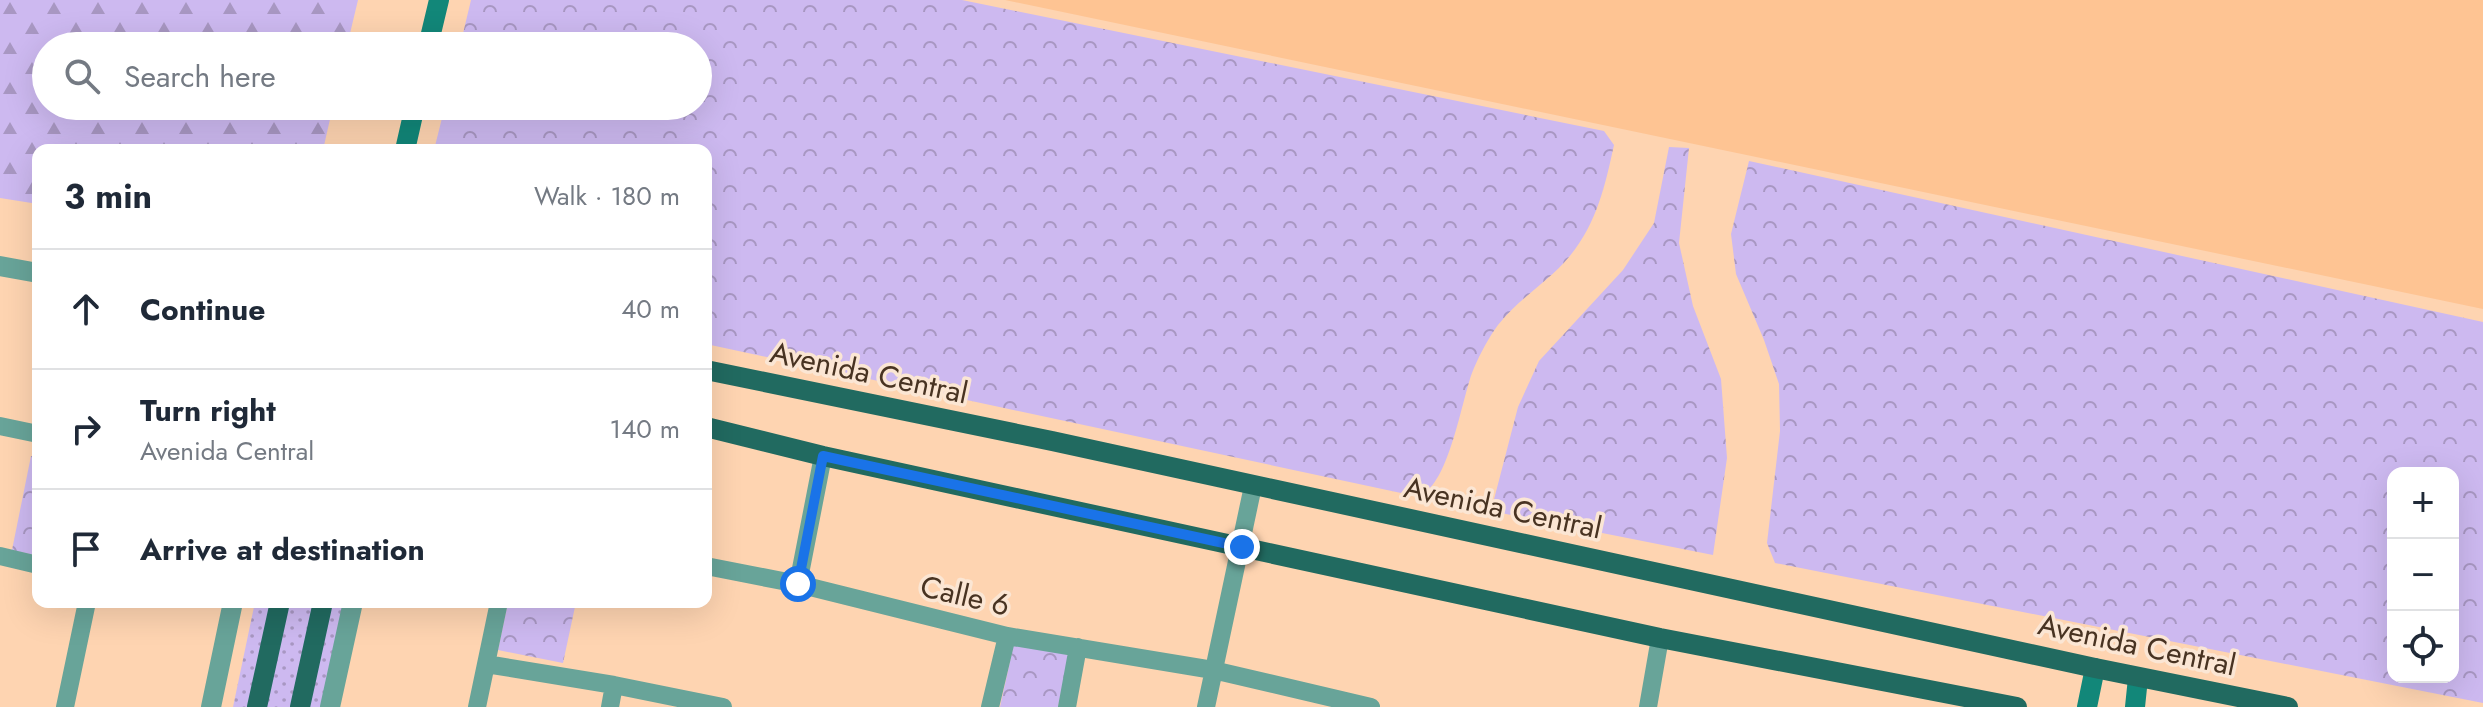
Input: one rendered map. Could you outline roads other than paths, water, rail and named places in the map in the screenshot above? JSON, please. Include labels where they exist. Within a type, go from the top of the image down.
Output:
[{"type":"main road","points":[[431,32],[439,0]]},
{"type":"main road","points":[[406,144],[412,120]]},
{"type":"main road","name":"Avenida Central","points":[[712,371],[1052,441],[2138,678],[2288,707]]},
{"type":"main road","points":[[712,428],[823,456],[1660,638],[2017,707]]},
{"type":"main road","points":[[257,707],[279,608]]},
{"type":"main road","points":[[300,707],[322,608]]},
{"type":"main road","points":[[2087,707],[2095,668]]},
{"type":"main road","points":[[2135,707],[2138,678]]},
{"type":"street","points":[[0,266],[32,272]]},
{"type":"street","points":[[0,426],[32,433]]},
{"type":"street","points":[[798,584],[823,456]]},
{"type":"street","points":[[1206,707],[1253,486]]},
{"type":"street","points":[[0,556],[32,564]]},
{"type":"street","name":"Calle 6","points":[[712,567],[798,584],[1007,636],[1213,670],[1351,705],[1371,707]]},
{"type":"street","points":[[65,707],[86,608]]},
{"type":"street","points":[[211,707],[232,608]]},
{"type":"street","points":[[330,707],[352,608]]},
{"type":"street","points":[[477,707],[498,608]]},
{"type":"street","points":[[990,707],[1007,636]]},
{"type":"street","points":[[1648,707],[1660,638]]},
{"type":"street","points":[[1067,707],[1078,647]]},
{"type":"street","points":[[486,664],[723,707]]},
{"type":"street","points":[[610,707],[614,685]]}]
